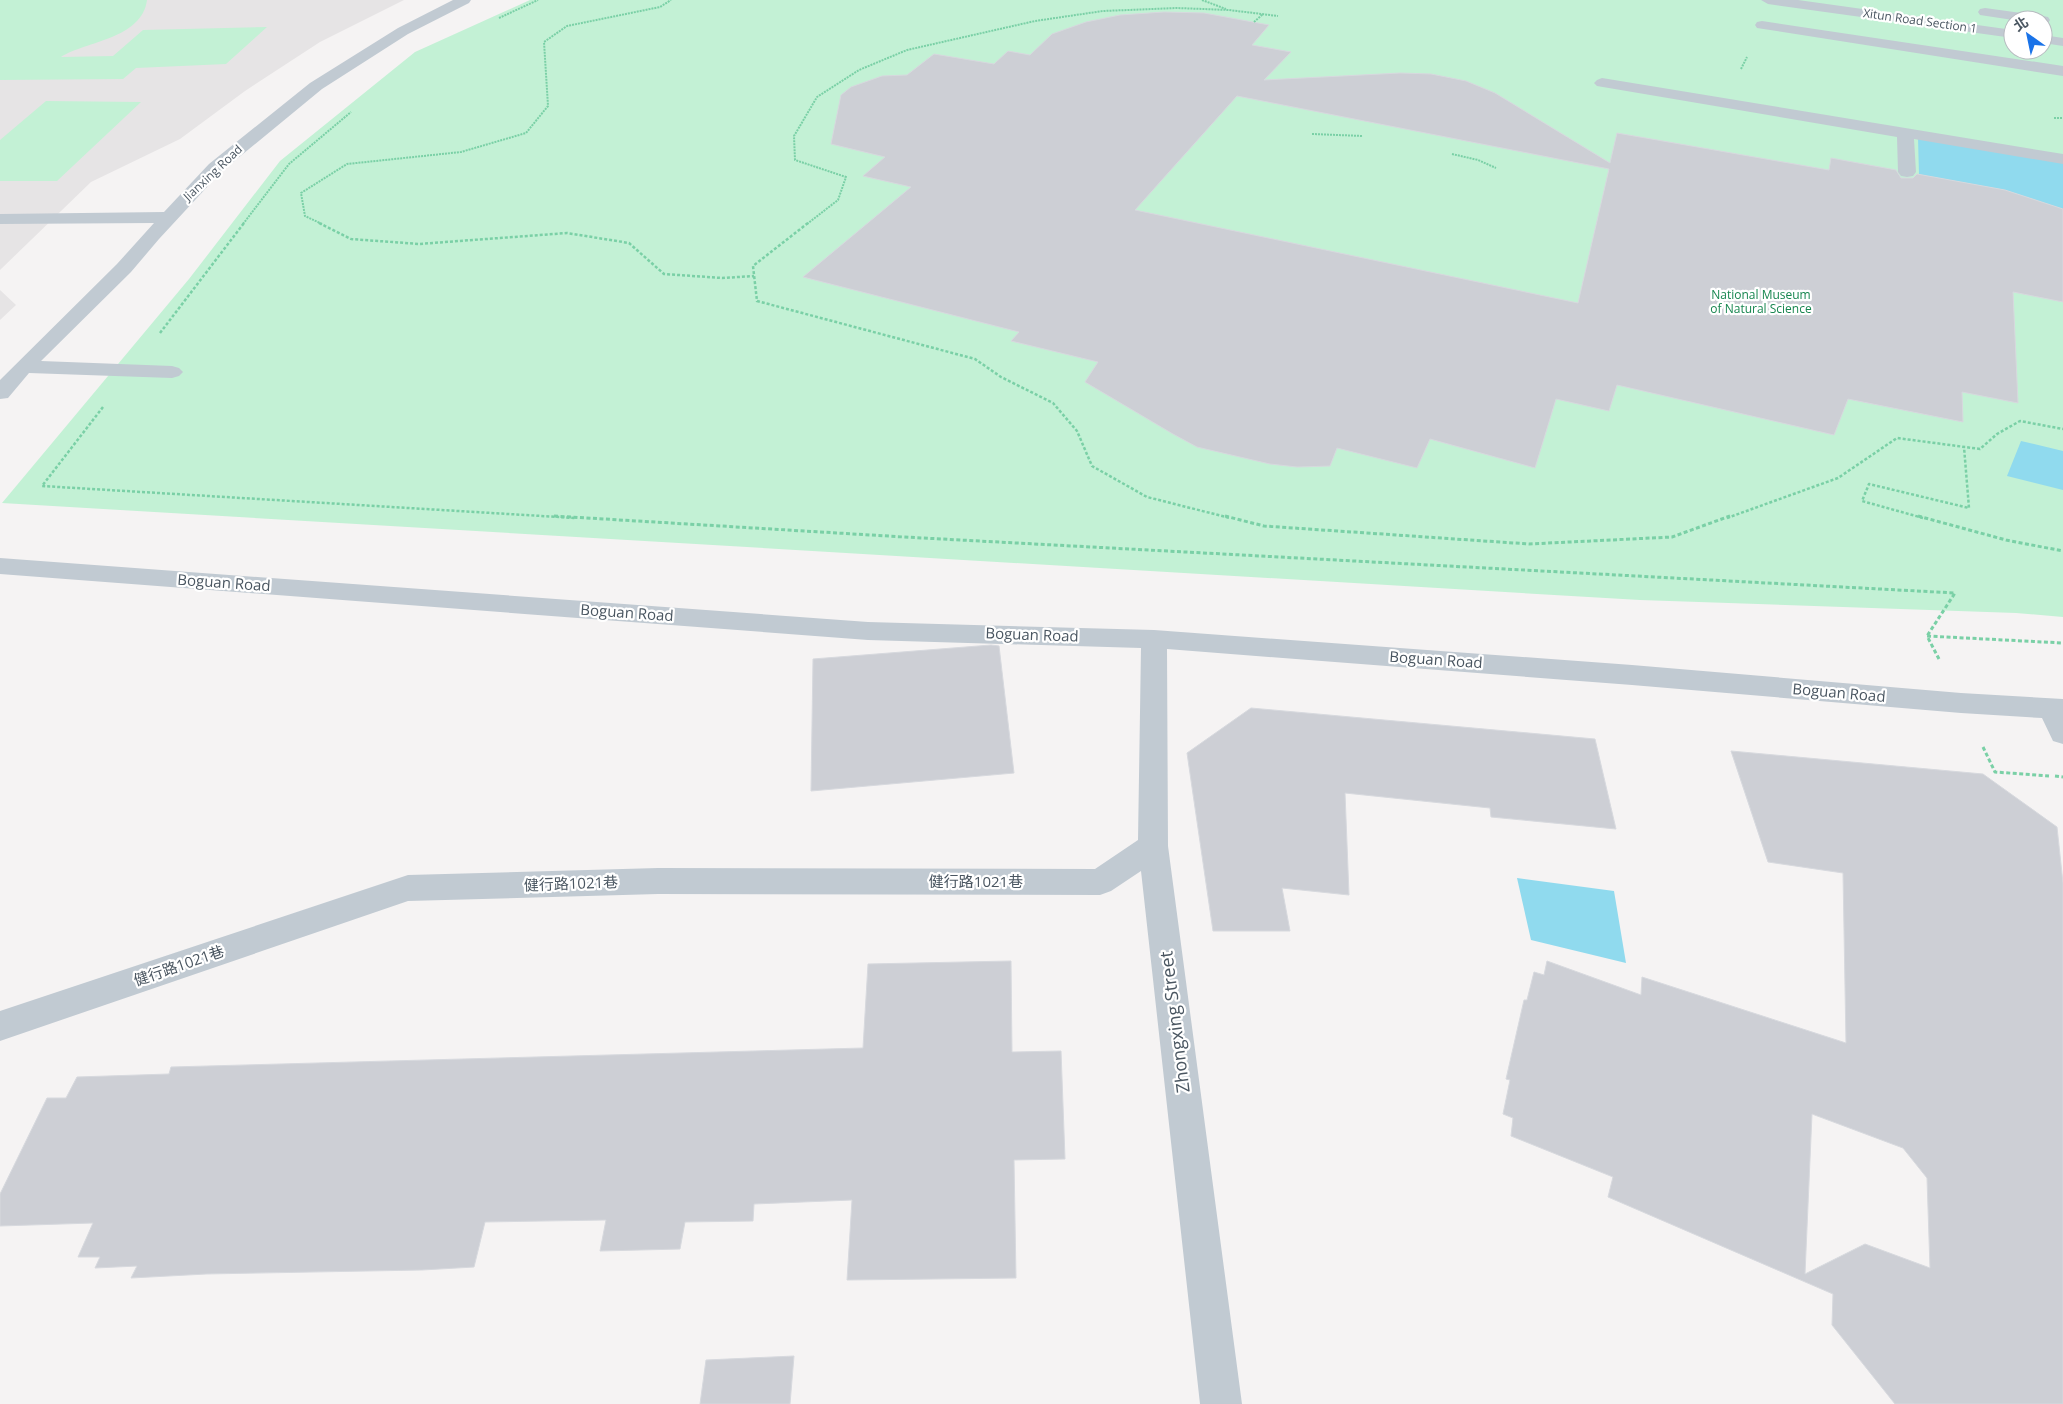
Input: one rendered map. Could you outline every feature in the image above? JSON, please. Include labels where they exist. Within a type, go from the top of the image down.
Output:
[{"type":"street","name":"Jianxing Road","points":[[0,394],[23,366],[124,268],[215,168],[300,98],[403,31],[464,0]]},
{"type":"street","name":"Xitun Road Section 1","points":[[1768,0],[2003,33]]},
{"type":"street","points":[[2012,0],[2025,10]]},
{"type":"street","name":"Xitun Road Section 1","points":[[1968,10],[2003,11]]},
{"type":"street","points":[[1762,25],[2063,71]]},
{"type":"street","points":[[1602,83],[2063,159]]},
{"type":"street","points":[[1905,133],[1907,172]]},
{"type":"street","points":[[0,219],[169,217]]},
{"type":"street","points":[[23,366],[172,372]]},
{"type":"street","name":"Boguan Road","points":[[0,566],[868,631],[1154,639],[2059,717]]},
{"type":"street","name":"Zhongxing Street","points":[[1154,639],[1154,846],[1221,1404]]},
{"type":"street","name":"健行路1021巷","points":[[0,1026],[408,888],[658,881],[1100,882],[1154,846]]},
{"type":"path","points":[[493,21],[538,0]]},
{"type":"path","points":[[671,0],[660,7],[567,26],[544,42],[548,106],[526,133],[461,152],[347,164],[302,193],[305,216],[351,240],[419,244],[567,233],[629,243],[664,274],[722,278],[754,276]]},
{"type":"path","points":[[1202,0],[1229,10]]},
{"type":"path","points":[[1278,16],[1229,10],[1177,8],[1103,11],[1035,21],[907,50],[860,70],[817,97],[794,136],[795,160],[846,177],[838,200],[753,266],[757,301],[975,359],[1001,377],[1053,403],[1078,431],[1092,466],[1147,497],[1264,526],[1529,544],[1672,538],[1838,478],[1897,438],[1980,449],[1997,434],[2020,421],[2063,429]]},
{"type":"path","points":[[1254,22],[1263,14]]},
{"type":"path","points":[[1725,103],[1762,25]]},
{"type":"path","points":[[355,109],[289,164],[42,486],[924,538],[1955,593],[1927,636]]},
{"type":"path","points":[[1312,134],[1363,136]]},
{"type":"path","points":[[1452,154],[1478,160],[1496,168]]},
{"type":"path","points":[[1964,447],[1969,508],[1869,484],[1862,501],[2006,540],[2063,551]]},
{"type":"shaded area","points":[[0,0],[404,0],[320,42],[245,91],[180,139],[91,182],[0,270]]},
{"type":"shaded area","points":[[0,290],[16,305],[0,320]]},
{"type":"green space","points":[[0,0],[147,0],[143,13],[135,23],[124,31],[61,57],[113,56],[143,30],[267,27],[226,64],[136,68],[123,79],[0,80]]},
{"type":"green space","name":"National Museum of Natural Science","points":[[530,0],[2063,0],[2063,617],[2016,613],[1640,600],[2,503],[189,279],[280,161],[415,52]]},
{"type":"green space","points":[[46,101],[141,102],[57,181],[0,181],[0,140]]},
{"type":"water","points":[[1918,138],[2063,162],[2063,212],[1919,175]]},
{"type":"water","points":[[2021,441],[2063,451],[2063,490],[2007,476]]},
{"type":"water","points":[[1517,878],[1614,891],[1626,963],[1531,940]]},
{"type":"building","points":[[1164,12],[1204,13],[1269,25],[1252,45],[1291,52],[1264,80],[1400,73],[1431,74],[1466,81],[1495,93],[1610,163],[1617,133],[1829,170],[1831,158],[1896,170],[1901,178],[1913,178],[1917,174],[2005,190],[2063,209],[2063,302],[2013,292],[2018,403],[1962,392],[1963,422],[1848,399],[1834,435],[1617,385],[1609,411],[1556,399],[1535,468],[1430,439],[1417,468],[1337,448],[1330,466],[1297,467],[1270,464],[1197,447],[1085,382],[1098,362],[1011,341],[1019,332],[803,277],[911,187],[863,176],[885,157],[831,144],[841,95],[851,87],[882,76],[907,75],[934,54],[994,64],[1008,51],[1030,55],[1052,34],[1086,22],[1120,15]],"holes":[[[1237,96],[1609,169],[1578,303],[1135,210]]]},
{"type":"building","points":[[991,645],[999,646],[1014,773],[811,791],[813,659]]},
{"type":"building","points":[[1251,708],[1595,739],[1616,829],[1491,817],[1490,808],[1345,793],[1349,895],[1282,888],[1290,931],[1213,931],[1187,753]]},
{"type":"building","points":[[1731,751],[1983,774],[2057,827],[2063,883],[2063,1404],[1895,1404],[1832,1325],[1833,1294],[1608,1197],[1613,1177],[1511,1136],[1513,1118],[1503,1114],[1510,1080],[1506,1079],[1524,1000],[1527,1000],[1534,972],[1544,975],[1547,961],[1641,995],[1642,977],[1846,1043],[1843,873],[1768,862]],"holes":[[[1812,1114],[1903,1148],[1927,1178],[1930,1268],[1865,1244],[1805,1274]]]},
{"type":"building","points":[[1011,961],[1012,1052],[1061,1051],[1065,1159],[1014,1160],[1016,1278],[847,1280],[852,1200],[754,1204],[753,1221],[685,1222],[680,1249],[600,1251],[606,1220],[485,1222],[474,1267],[422,1270],[206,1274],[131,1278],[137,1266],[95,1268],[100,1257],[78,1257],[93,1223],[0,1226],[0,1194],[47,1098],[66,1098],[77,1077],[169,1074],[171,1067],[863,1048],[868,964]]},
{"type":"building","points":[[794,1356],[790,1404],[700,1404],[706,1360]]}]
